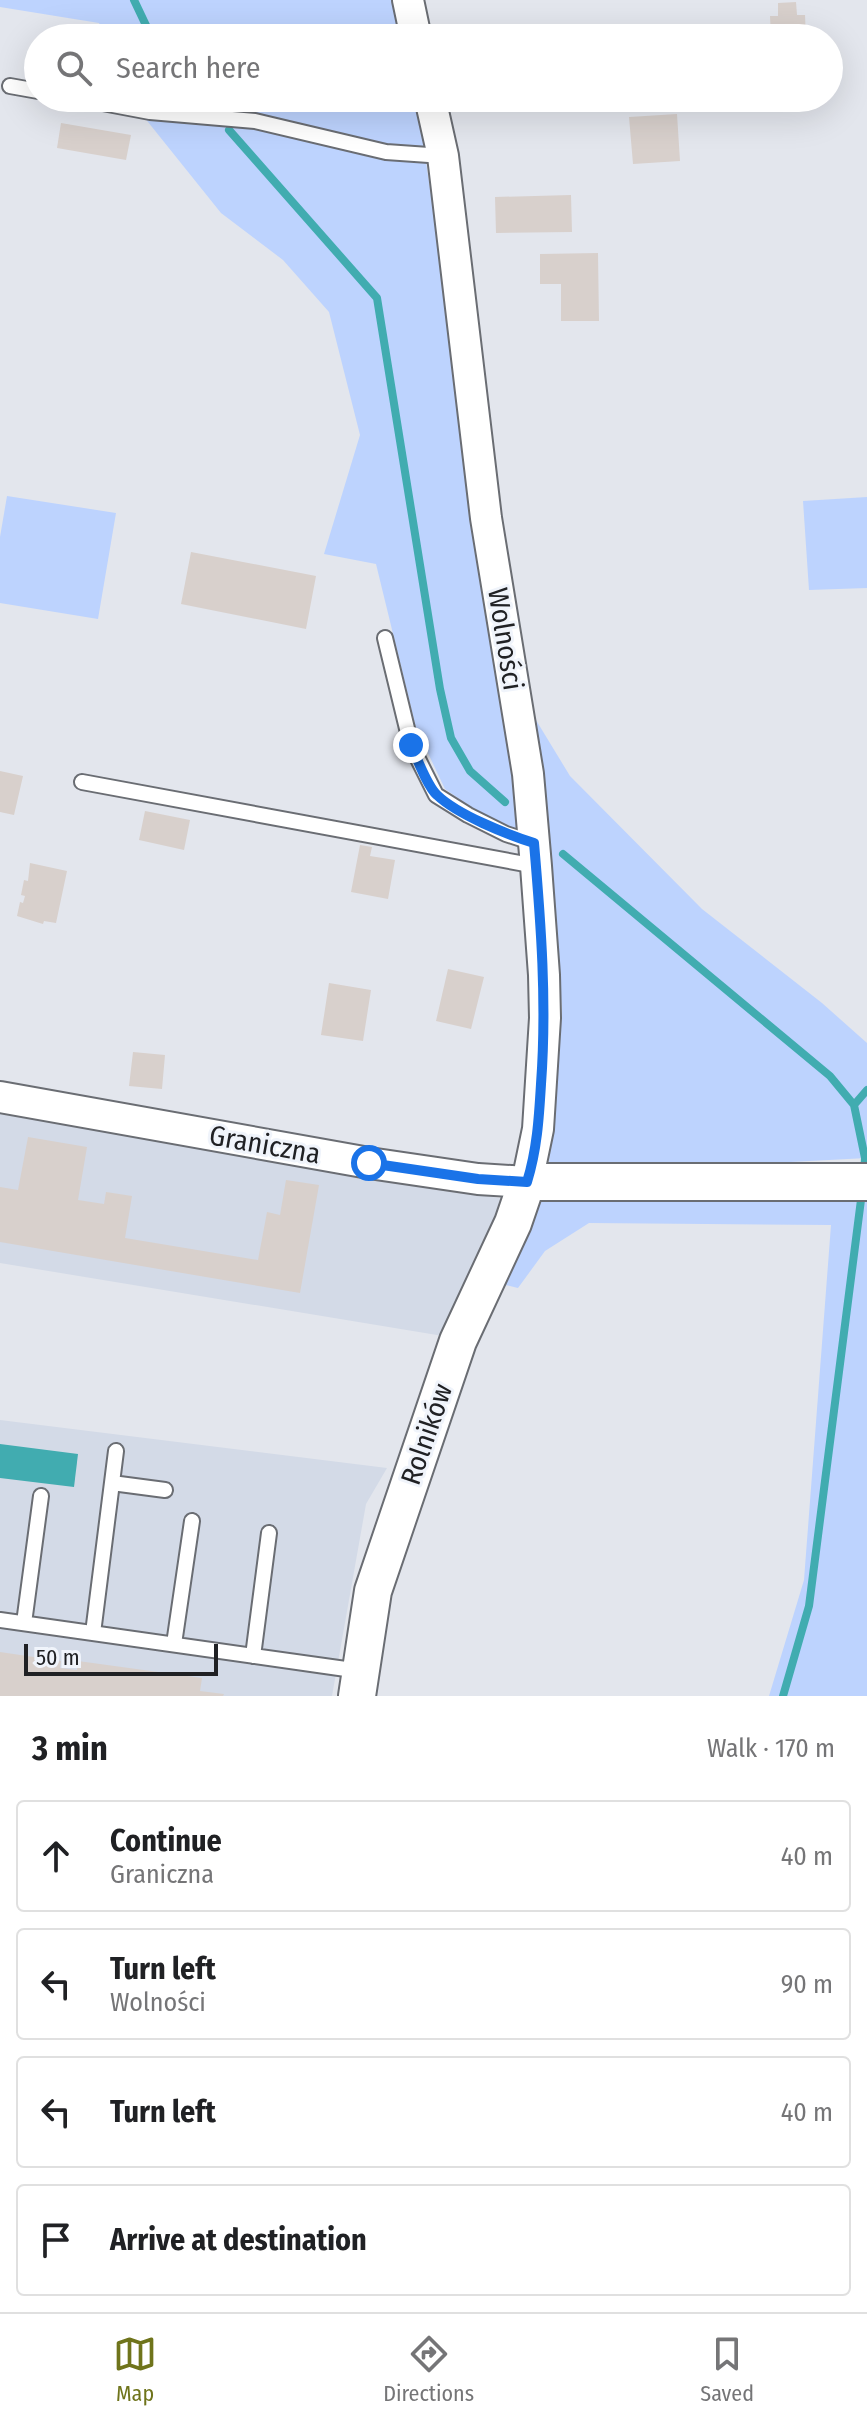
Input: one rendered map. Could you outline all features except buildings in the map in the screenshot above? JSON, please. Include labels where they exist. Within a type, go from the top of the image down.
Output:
[{"type":"street","points":[[408,0],[413,24]]},
{"type":"street","name":"Wolności","points":[[433,112],[443,156],[486,518],[528,774],[545,1018],[538,1129],[527,1182]]},
{"type":"street","name":"Graniczna","points":[[0,1097],[369,1163],[478,1179],[527,1182],[854,1182]]},
{"type":"street","name":"Rolników","points":[[359,1684],[378,1576],[458,1341],[513,1223],[527,1182]]},
{"type":"lane","points":[[10,86],[24,88]]},
{"type":"lane","points":[[150,112],[255,121],[386,152],[443,156]]},
{"type":"lane","points":[[385,638],[411,745],[436,795],[506,834],[535,855]]},
{"type":"lane","points":[[82,782],[535,855]]},
{"type":"lane","points":[[93,1633],[116,1451]]},
{"type":"lane","points":[[112,1483],[165,1490]]},
{"type":"lane","points":[[24,1623],[41,1496]]},
{"type":"lane","points":[[174,1644],[192,1521]]},
{"type":"lane","points":[[253,1656],[269,1533]]},
{"type":"lane","points":[[0,1620],[253,1656],[359,1684]]},
{"type":"shaded area","points":[[0,0],[392,0],[398,24],[99,24],[0,7]]},
{"type":"shaded area","points":[[142,112],[418,112],[494,651],[570,776],[702,909],[822,1003],[867,1043],[867,1158],[548,1175],[562,1011],[551,863],[445,789],[416,728],[376,564],[324,554],[360,435],[329,312],[283,260],[221,213]]},
{"type":"shaded area","points":[[7,496],[116,513],[98,619],[0,603],[0,537]]},
{"type":"shaded area","points":[[867,497],[867,588],[809,590],[803,501]]},
{"type":"shaded area","points":[[0,1114],[504,1199],[443,1336],[0,1263]]},
{"type":"shaded area","points":[[867,1194],[867,1696],[769,1696],[804,1580],[831,1225],[589,1223],[545,1251],[518,1288],[497,1283],[540,1199]]},
{"type":"shaded area","points":[[0,1420],[387,1468],[366,1504],[332,1696],[0,1696]]},
{"type":"shaded area","points":[[0,1444],[78,1454],[74,1487],[0,1478]]},
{"type":"waterway","points":[[134,0],[145,24]]},
{"type":"waterway","points":[[229,130],[377,298],[440,689],[451,738],[470,771],[505,802]]},
{"type":"waterway","points":[[563,854],[830,1076],[854,1105],[865,1158],[864,1175]]},
{"type":"waterway","points":[[854,1105],[867,1090]]},
{"type":"waterway","points":[[783,1696],[809,1606],[862,1192]]},
{"type":"route","points":[[369,1163],[478,1179],[527,1182],[538,1129],[545,1018],[534,843],[506,834],[436,795],[411,745]]}]
